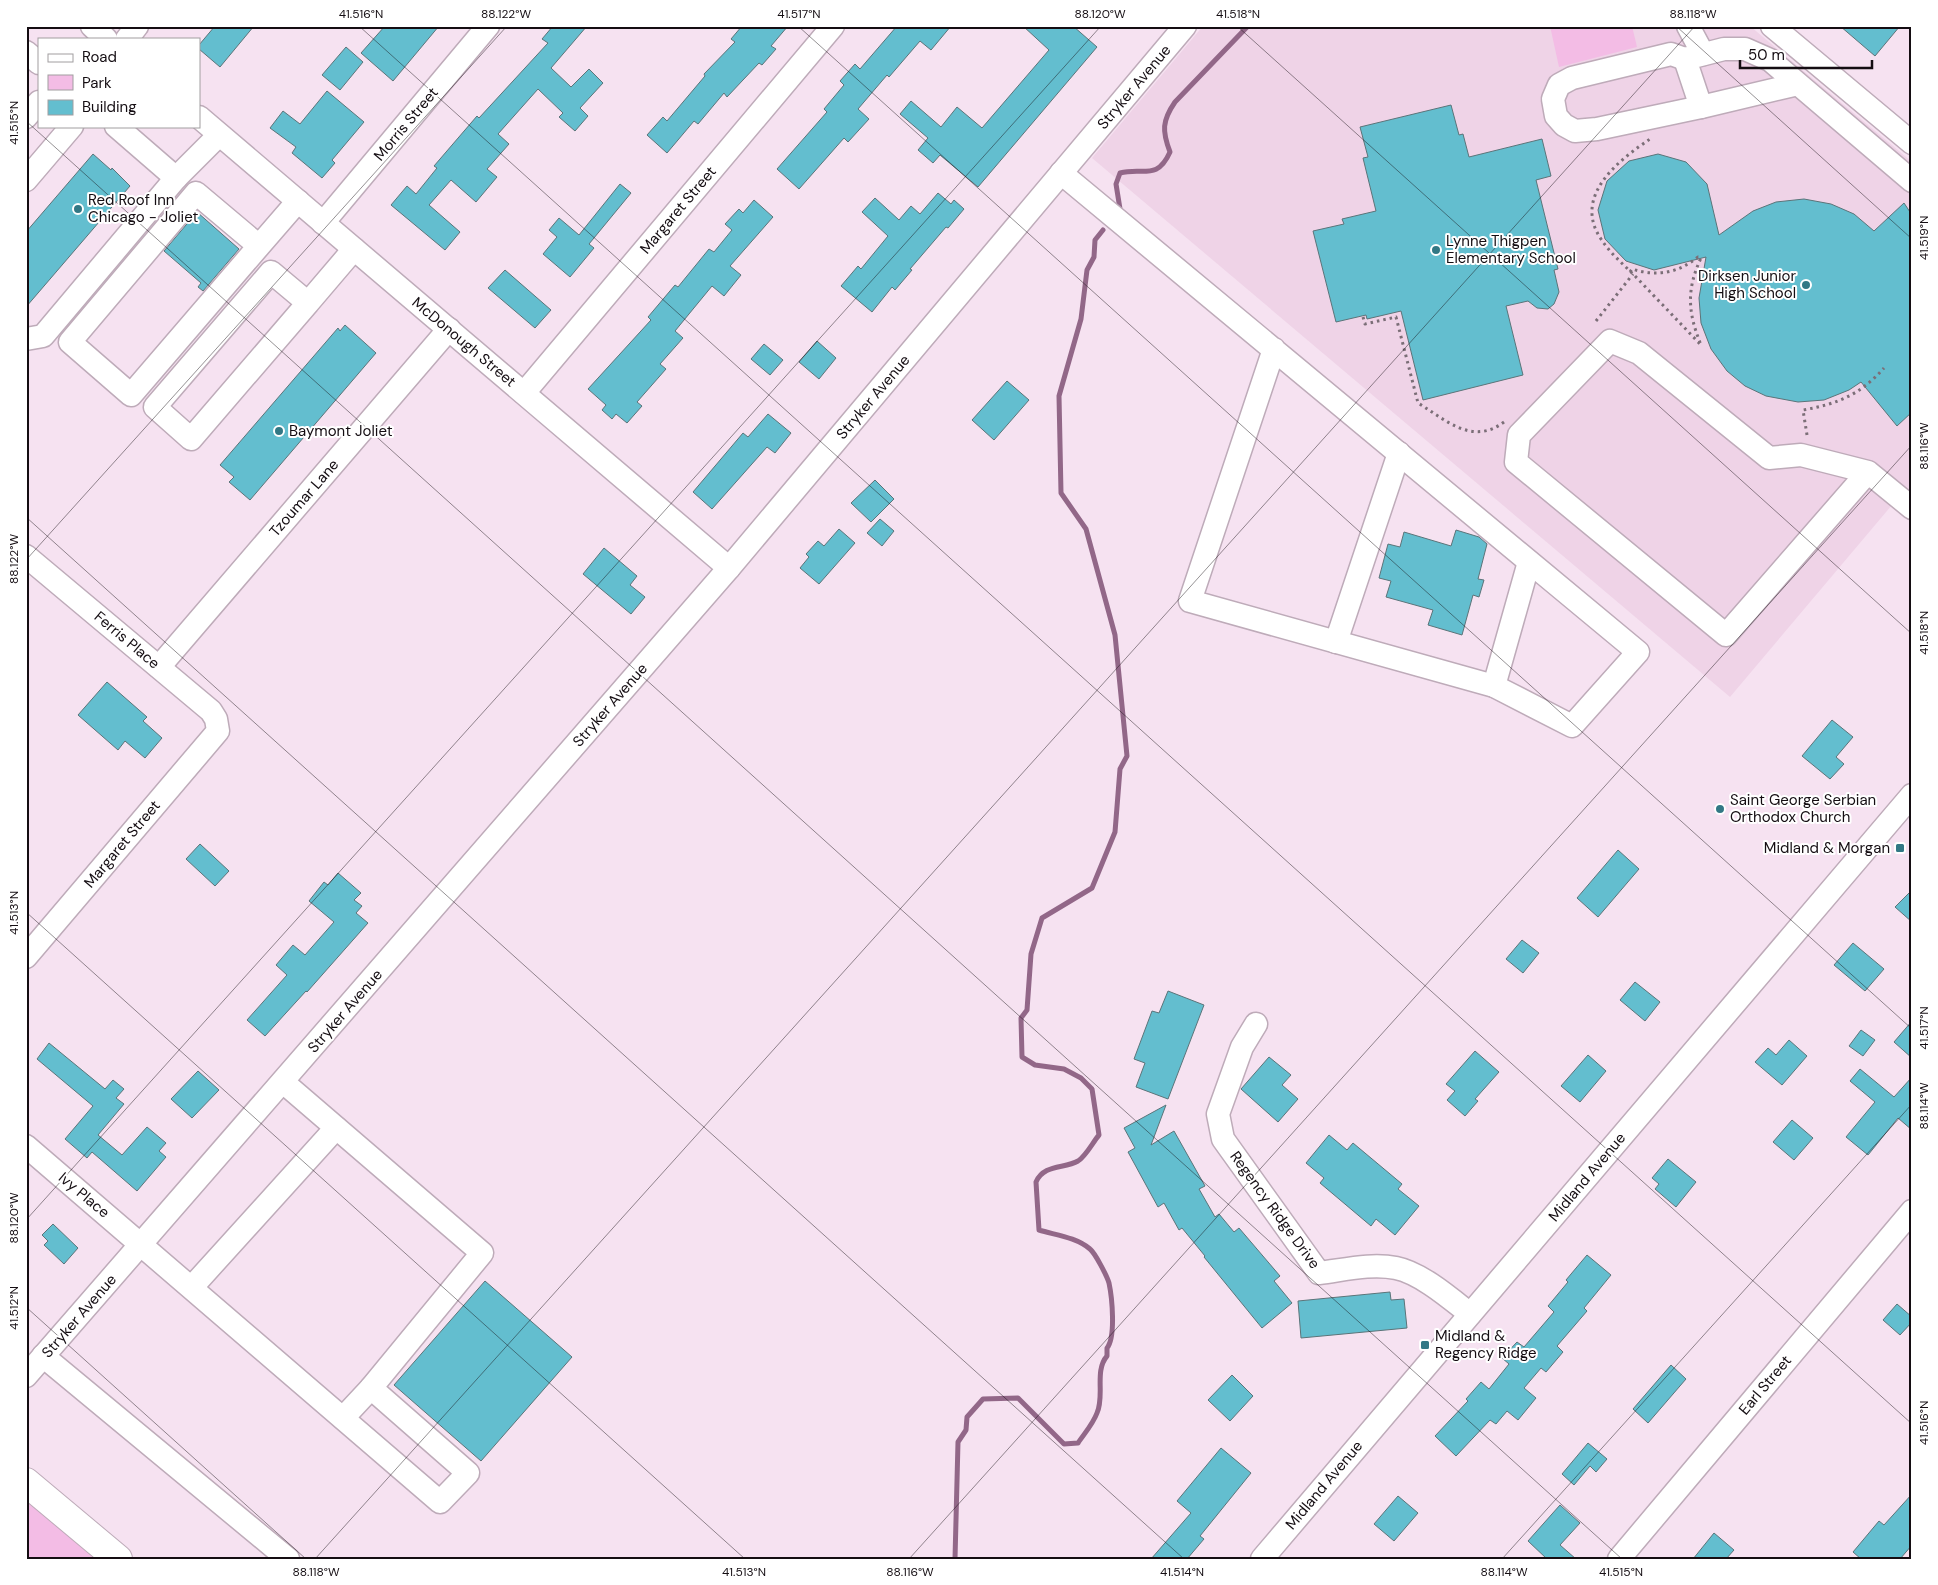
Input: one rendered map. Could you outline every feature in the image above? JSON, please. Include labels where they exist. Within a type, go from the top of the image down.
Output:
[{"type":"highway","points":[[26,1482],[118,1559]]},
{"type":"street","points":[[128,38],[137,26]]},
{"type":"street","name":"Morris Street","points":[[323,223],[488,26]]},
{"type":"street","name":"Margaret Street","points":[[524,393],[833,26]]},
{"type":"street","name":"Stryker Avenue","points":[[26,1376],[729,568],[1186,26]]},
{"type":"street","points":[[1688,26],[1701,107]]},
{"type":"street","points":[[1772,26],[1912,143]]},
{"type":"street","points":[[1798,84],[1597,129],[1575,131],[1564,125],[1556,116],[1553,99],[1560,85],[1572,78],[1671,54],[1694,56],[1724,49],[1745,49],[1770,60],[1912,181]]},
{"type":"street","points":[[26,52],[38,62]]},
{"type":"street","points":[[26,117],[38,103]]},
{"type":"street","name":"McDonough Street","points":[[200,118],[729,568]]},
{"type":"street","points":[[26,180],[70,128]]},
{"type":"street","points":[[118,128],[176,178]]},
{"type":"street","points":[[26,339],[43,336],[176,178],[219,134]]},
{"type":"street","points":[[1062,173],[1638,652],[1572,726],[1494,686],[1190,601],[1274,350]]},
{"type":"street","points":[[259,246],[196,193],[70,342],[130,395],[298,201]]},
{"type":"street","points":[[308,303],[270,272],[155,407],[191,439],[308,303],[354,249]]},
{"type":"street","name":"Tzoumar Lane","points":[[159,667],[449,329]]},
{"type":"street","points":[[1868,472],[1726,635],[1516,462],[1519,435],[1610,341],[1639,354],[1769,458],[1801,454],[1868,472],[1912,508]]},
{"type":"street","points":[[1336,642],[1399,453]]},
{"type":"street","name":"Ferris Place","points":[[26,556],[211,711],[216,719],[218,731]]},
{"type":"street","points":[[1494,686],[1529,562]]},
{"type":"street","name":"Margaret Street","points":[[26,957],[218,731]]},
{"type":"street","name":"Midland Avenue","points":[[1262,1559],[1470,1314],[1908,808]]},
{"type":"street","name":"Regency Ridge Drive","points":[[1256,1024],[1242,1047],[1218,1114],[1223,1139],[1319,1273],[1379,1266],[1398,1268],[1433,1285],[1470,1314]]},
{"type":"street","points":[[283,1082],[482,1254],[371,1388],[343,1418]]},
{"type":"street","points":[[192,1287],[336,1128]]},
{"type":"street","name":"Ivy Place","points":[[26,1146],[440,1502],[468,1473],[371,1388]]},
{"type":"street","name":"Earl Street","points":[[1619,1559],[1912,1211]]},
{"type":"street","points":[[43,1356],[288,1559]]},
{"type":"path","points":[[1596,321],[1632,273],[1632,269],[1650,274],[1664,273],[1678,270],[1698,257],[1701,258],[1692,279],[1690,303],[1693,326],[1701,345],[1632,273],[1600,238],[1594,224],[1594,199],[1606,175],[1624,156],[1652,137]]},
{"type":"path","points":[[1363,317],[1365,324],[1396,317],[1418,403],[1461,429],[1473,432],[1484,432],[1506,420]]},
{"type":"path","points":[[1807,435],[1802,410],[1831,404],[1844,399],[1876,378],[1884,368]]},
{"type":"shaded area","points":[[1203,26],[1750,26],[1912,162],[1912,522],[1892,505],[1730,697],[1092,158]]},
{"type":"green space","points":[[1550,26],[1632,26],[1637,47],[1559,67]]},
{"type":"green space","points":[[26,1500],[95,1559],[32,1559],[26,1554]]},
{"type":"building","points":[[215,26],[254,26],[220,67],[200,50],[200,44]]},
{"type":"building","points":[[385,26],[439,26],[393,81],[361,53]]},
{"type":"building","points":[[553,26],[587,26],[551,68],[571,87],[589,69],[603,83],[580,108],[588,116],[575,131],[559,117],[563,113],[538,89],[498,134],[509,144],[487,169],[497,177],[476,202],[451,180],[429,205],[460,232],[445,250],[391,205],[407,186],[416,194],[437,168],[434,166],[477,116],[479,118],[548,43],[542,39]]},
{"type":"building","points":[[742,26],[788,26],[771,46],[776,49],[762,65],[759,63],[727,97],[724,93],[698,124],[694,121],[667,153],[647,135],[663,117],[667,121],[705,76],[704,74],[735,42],[731,39]]},
{"type":"building","points":[[897,26],[951,26],[931,50],[920,41],[889,77],[887,75],[858,109],[869,119],[848,142],[844,138],[799,189],[777,169],[827,112],[824,109],[844,85],[840,81],[855,64],[860,69]]},
{"type":"building","points":[[1023,26],[1073,26],[1097,47],[978,187],[940,155],[933,163],[918,150],[928,138],[900,114],[911,101],[941,127],[957,107],[982,128],[1049,50]]},
{"type":"building","points":[[1840,26],[1900,26],[1875,56]]},
{"type":"building","points":[[346,47],[363,62],[340,90],[322,75]]},
{"type":"building","points":[[327,91],[364,122],[332,160],[335,163],[322,178],[292,153],[296,147],[270,128],[283,111],[300,124]]},
{"type":"building","name":"Lynne Thigpen Elementary School","points":[[1451,105],[1459,135],[1463,134],[1469,157],[1542,139],[1551,176],[1536,180],[1558,269],[1554,270],[1559,292],[1554,304],[1548,309],[1537,308],[1528,301],[1506,306],[1523,375],[1423,400],[1401,311],[1367,319],[1366,315],[1336,322],[1313,231],[1344,224],[1342,219],[1376,211],[1363,158],[1368,157],[1360,127]]},
{"type":"building","name":"Red Roof Inn Chicago - Joliet","points":[[93,154],[111,170],[112,168],[130,186],[26,307],[26,232]]},
{"type":"building","name":"Dirksen Junior High School","points":[[1658,154],[1686,162],[1707,184],[1719,235],[1753,211],[1776,202],[1804,199],[1831,204],[1854,214],[1874,231],[1904,203],[1912,215],[1912,412],[1897,426],[1861,382],[1849,390],[1824,400],[1798,402],[1766,396],[1745,386],[1727,371],[1711,349],[1701,323],[1699,298],[1706,257],[1654,270],[1626,261],[1605,239],[1598,210],[1607,181],[1629,161]]},
{"type":"building","points":[[620,184],[631,193],[589,244],[594,248],[570,277],[543,254],[557,237],[549,230],[559,218],[579,235]]},
{"type":"building","points":[[938,193],[951,204],[954,200],[964,209],[910,269],[912,270],[895,290],[892,287],[872,312],[841,286],[858,266],[861,269],[888,236],[862,212],[875,198],[899,220],[911,206],[920,214]]},
{"type":"building","points":[[754,200],[773,217],[730,266],[741,275],[724,296],[712,286],[675,331],[683,338],[660,364],[666,369],[637,402],[642,406],[627,423],[616,414],[612,419],[602,410],[606,405],[588,389],[651,320],[648,317],[675,285],[678,287],[709,249],[714,252],[732,230],[725,224],[739,209],[743,213]]},
{"type":"building","points":[[197,212],[239,249],[203,291],[198,287],[201,283],[164,251]]},
{"type":"building","points":[[505,270],[551,310],[535,328],[488,288]]},
{"type":"building","name":"Baymont Joliet","points":[[345,325],[376,353],[250,500],[229,482],[234,477],[220,465],[338,328],[340,331]]},
{"type":"building","points":[[817,341],[836,358],[819,379],[799,362]]},
{"type":"building","points":[[764,344],[783,360],[770,375],[751,359]]},
{"type":"building","points":[[1007,381],[1029,400],[994,440],[972,420]]},
{"type":"building","points":[[768,414],[791,433],[775,453],[767,447],[712,509],[693,492],[743,433],[748,437]]},
{"type":"building","points":[[875,480],[894,499],[871,522],[851,503]]},
{"type":"building","points":[[880,519],[894,531],[882,546],[867,533]]},
{"type":"building","points":[[839,529],[855,543],[819,584],[800,568],[809,557],[806,554],[818,541],[824,546]]},
{"type":"building","points":[[1456,530],[1479,537],[1487,544],[1478,579],[1484,580],[1479,597],[1473,595],[1462,635],[1428,625],[1433,610],[1386,597],[1391,581],[1379,578],[1388,544],[1400,547],[1404,532],[1451,546]]},
{"type":"building","points":[[604,548],[637,576],[630,585],[645,597],[631,614],[583,574]]},
{"type":"building","points":[[107,682],[147,717],[143,721],[162,738],[145,758],[125,741],[118,750],[78,715]]},
{"type":"building","points":[[1832,720],[1853,737],[1836,757],[1844,764],[1830,779],[1802,756]]},
{"type":"building","points":[[200,844],[229,871],[215,886],[186,859]]},
{"type":"building","points":[[1618,850],[1639,869],[1598,917],[1577,898]]},
{"type":"building","points":[[338,873],[361,893],[354,900],[362,906],[356,913],[368,923],[265,1036],[247,1020],[287,975],[276,965],[293,945],[305,955],[334,922],[309,901],[324,882],[328,885]]},
{"type":"building","points":[[1912,890],[1912,922],[1895,907]]},
{"type":"building","points":[[1522,940],[1539,953],[1523,973],[1506,959]]},
{"type":"building","points":[[1853,943],[1884,969],[1865,991],[1834,965]]},
{"type":"building","points":[[1635,982],[1660,1002],[1645,1021],[1620,1000]]},
{"type":"building","points":[[1168,991],[1204,1005],[1168,1099],[1136,1087],[1145,1063],[1134,1059],[1152,1011],[1159,1013]]},
{"type":"building","points":[[1912,1021],[1912,1058],[1894,1042]]},
{"type":"building","points":[[1861,1030],[1875,1040],[1863,1056],[1849,1046]]},
{"type":"building","points":[[1789,1040],[1807,1056],[1782,1085],[1755,1062],[1768,1048],[1776,1055]]},
{"type":"building","points":[[49,1043],[105,1089],[113,1080],[124,1089],[116,1098],[124,1104],[98,1135],[122,1155],[147,1127],[166,1143],[159,1151],[166,1157],[137,1191],[92,1152],[87,1158],[65,1139],[93,1106],[37,1059]]},
{"type":"building","points":[[1475,1051],[1499,1072],[1475,1099],[1478,1101],[1465,1116],[1447,1100],[1455,1091],[1446,1084]]},
{"type":"building","points":[[1588,1055],[1606,1071],[1580,1102],[1561,1086]]},
{"type":"building","points":[[1269,1057],[1291,1075],[1282,1085],[1298,1099],[1278,1122],[1241,1089]]},
{"type":"building","points":[[1860,1069],[1894,1097],[1912,1077],[1912,1130],[1898,1118],[1868,1155],[1846,1137],[1875,1102],[1850,1081]]},
{"type":"building","points":[[198,1071],[219,1090],[192,1118],[171,1099]]},
{"type":"building","points":[[1166,1105],[1151,1145],[1174,1131],[1205,1186],[1199,1189],[1215,1217],[1219,1214],[1234,1232],[1239,1228],[1280,1276],[1274,1281],[1292,1303],[1262,1328],[1182,1228],[1179,1230],[1164,1203],[1158,1207],[1128,1152],[1135,1148],[1124,1128]]},
{"type":"building","points":[[1792,1120],[1813,1138],[1794,1160],[1773,1142]]},
{"type":"building","points":[[1329,1135],[1347,1150],[1353,1143],[1402,1184],[1398,1189],[1419,1206],[1395,1235],[1376,1219],[1371,1226],[1320,1183],[1324,1178],[1306,1163]]},
{"type":"building","points":[[1668,1159],[1696,1182],[1676,1207],[1655,1189],[1659,1184],[1652,1178]]},
{"type":"building","points":[[53,1224],[78,1248],[64,1264],[44,1245],[48,1241],[42,1235]]},
{"type":"building","points":[[1587,1255],[1611,1275],[1584,1308],[1587,1311],[1557,1346],[1563,1352],[1546,1372],[1541,1368],[1524,1388],[1536,1398],[1518,1420],[1507,1411],[1496,1424],[1490,1420],[1456,1456],[1435,1436],[1468,1401],[1466,1399],[1481,1382],[1489,1389],[1509,1364],[1502,1358],[1517,1342],[1524,1347],[1554,1312],[1548,1306]]},
{"type":"building","points":[[485,1281],[572,1357],[481,1461],[394,1385]]},
{"type":"building","points":[[1390,1292],[1391,1300],[1404,1299],[1407,1328],[1301,1338],[1298,1301]]},
{"type":"building","points":[[1897,1304],[1912,1317],[1912,1322],[1900,1335],[1883,1320]]},
{"type":"building","points":[[1671,1365],[1686,1379],[1648,1423],[1633,1409]]},
{"type":"building","points":[[1232,1375],[1253,1396],[1230,1421],[1208,1400]]},
{"type":"building","points":[[1588,1443],[1607,1459],[1596,1472],[1590,1466],[1574,1485],[1562,1474]]},
{"type":"building","points":[[1221,1448],[1251,1473],[1200,1536],[1204,1539],[1187,1559],[1151,1559],[1191,1513],[1177,1501]]},
{"type":"building","points":[[1912,1494],[1912,1545],[1900,1559],[1861,1559],[1853,1552],[1879,1521],[1884,1525]]},
{"type":"building","points":[[1398,1496],[1418,1513],[1394,1541],[1374,1524]]},
{"type":"building","points":[[1560,1505],[1580,1523],[1560,1545],[1576,1559],[1547,1559],[1528,1541]]},
{"type":"building","points":[[1714,1533],[1734,1550],[1726,1559],[1693,1559]]},
{"type":"waterway","points":[[1120,209],[1116,184],[1120,173],[1149,171],[1160,167],[1170,152],[1165,126],[1175,102],[1248,26]]},
{"type":"waterway","points":[[955,1559],[958,1442],[966,1430],[967,1417],[983,1399],[1018,1398],[1064,1444],[1078,1443],[1097,1413],[1100,1399],[1101,1369],[1107,1356],[1107,1348],[1112,1335],[1112,1307],[1109,1283],[1095,1255],[1090,1249],[1078,1242],[1039,1230],[1036,1182],[1044,1172],[1081,1159],[1099,1135],[1092,1089],[1081,1078],[1064,1069],[1035,1065],[1022,1057],[1021,1018],[1027,1010],[1031,954],[1042,918],[1092,888],[1115,832],[1120,769],[1127,756],[1115,635],[1086,529],[1061,493],[1059,396],[1081,319],[1087,270],[1094,257],[1095,240],[1103,230]]},
{"type":"place","name":"Red Roof Inn Chicago - Joliet","points":[[78,209]]},
{"type":"place","name":"Lynne Thigpen Elementary School","points":[[1436,250]]},
{"type":"place","name":"Dirksen Junior High School","points":[[1806,285]]},
{"type":"place","name":"Baymont Joliet","points":[[279,431]]},
{"type":"place","name":"Saint George Serbian Orthodox Church","points":[[1720,809]]},
{"type":"place","name":"Midland & Morgan","points":[[1900,848]]},
{"type":"place","name":"Midland & Regency Ridge","points":[[1425,1345]]}]
